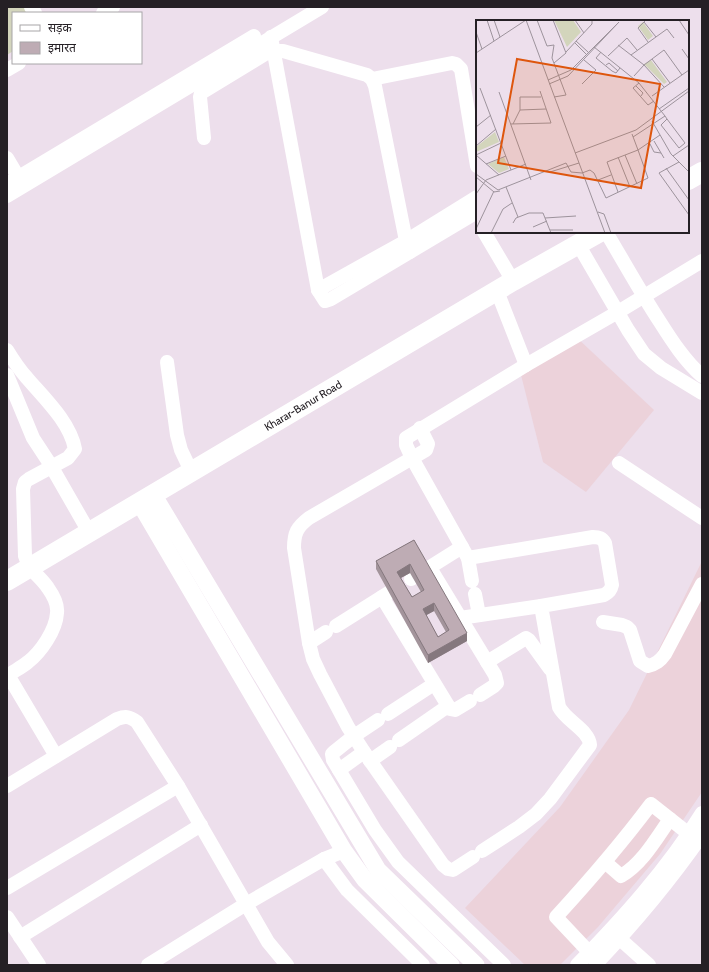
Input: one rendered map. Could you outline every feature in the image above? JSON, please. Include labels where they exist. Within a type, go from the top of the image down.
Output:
[{"type":"highway","points":[[689,179],[702,172]]},
{"type":"highway","name":"Kharar-Banur Road","points":[[7,581],[505,286],[598,233]]},
{"type":"main road","points":[[146,498],[344,851],[365,880],[451,965]]},
{"type":"main road","points":[[146,498],[378,870],[476,965]]},
{"type":"street","points":[[7,196],[16,182],[303,7]]},
{"type":"street","points":[[16,182],[272,44],[322,7]]},
{"type":"street","points":[[272,44],[283,51],[359,72],[372,79],[375,86],[408,246]]},
{"type":"street","points":[[204,138],[200,102],[202,93],[206,89],[265,54],[272,44]]},
{"type":"street","points":[[272,44],[318,290],[322,299],[329,301],[476,198]]},
{"type":"street","points":[[372,79],[452,63],[459,66],[461,69],[476,160]]},
{"type":"street","points":[[7,70],[17,64]]},
{"type":"street","points":[[7,158],[16,182]]},
{"type":"street","points":[[408,246],[476,216]]},
{"type":"street","points":[[484,233],[505,286],[526,364]]},
{"type":"street","points":[[607,233],[669,336],[686,359],[702,376]]},
{"type":"street","points":[[578,244],[644,354],[653,362],[702,393]]},
{"type":"street","points":[[479,615],[474,587],[465,553],[412,458],[405,441],[406,438],[526,364],[644,297],[702,261]]},
{"type":"street","points":[[7,350],[14,362],[57,413],[74,442],[75,449],[68,458],[25,482],[22,498],[25,556],[29,568],[41,578],[55,599],[58,612],[55,623],[44,646],[27,663],[7,675],[52,758]]},
{"type":"street","points":[[167,362],[177,435],[181,450],[192,471]]},
{"type":"street","points":[[7,375],[33,438],[89,532]]},
{"type":"street","points":[[412,458],[301,524],[294,538],[294,548],[309,643],[313,659],[320,674],[354,736],[367,756],[442,865],[448,869],[453,870],[519,827],[536,814],[550,799],[590,745],[590,740],[586,734],[565,717],[557,699],[541,606]]},
{"type":"street","points":[[619,463],[702,518]]},
{"type":"street","points":[[309,643],[430,568],[465,553],[593,537],[599,537],[605,543],[612,590],[604,595],[460,618]]},
{"type":"street","points":[[382,597],[448,706],[452,710],[455,710],[475,698],[494,686],[496,683],[495,675],[430,568]]},
{"type":"street","points":[[603,622],[627,627],[630,630],[640,661],[648,666],[653,665],[661,660],[665,654],[702,584]]},
{"type":"street","points":[[487,662],[528,638],[553,672]]},
{"type":"street","points":[[434,684],[354,736],[332,754],[333,760],[382,841],[398,862],[504,965]]},
{"type":"street","points":[[7,691],[52,758]]},
{"type":"street","points":[[339,770],[395,744],[448,706]]},
{"type":"street","points":[[7,786],[124,716],[131,717],[137,722],[178,786],[268,942],[286,965]]},
{"type":"street","points":[[7,888],[178,786]]},
{"type":"street","points":[[592,959],[556,917],[586,885],[651,804],[670,819],[696,834]]},
{"type":"street","points":[[577,965],[592,959],[620,939],[656,897],[696,834],[702,813]]},
{"type":"street","points":[[605,862],[621,876],[644,855],[670,819]]},
{"type":"street","points":[[20,937],[201,824]]},
{"type":"street","points":[[592,959],[645,891],[696,834]]},
{"type":"street","points":[[148,965],[246,904],[324,859],[344,851]]},
{"type":"street","points":[[324,859],[347,890],[423,965]]},
{"type":"street","points":[[7,917],[39,965]]},
{"type":"street","points":[[620,939],[649,965]]},
{"type":"shaded area","points":[[575,336],[654,410],[586,492],[543,462],[521,375]]},
{"type":"shaded area","points":[[702,561],[702,792],[660,854],[598,927],[560,965],[525,965],[465,908],[560,807],[629,710]]},
{"type":"green space","points":[[7,7],[27,7],[30,12],[12,12],[12,52],[7,55]]},
{"type":"building","points":[[414,540],[467,633],[428,655],[376,561]],"holes":[[[410,564],[424,590],[412,597],[397,572]],[[434,603],[449,630],[438,637],[423,609]]]}]
